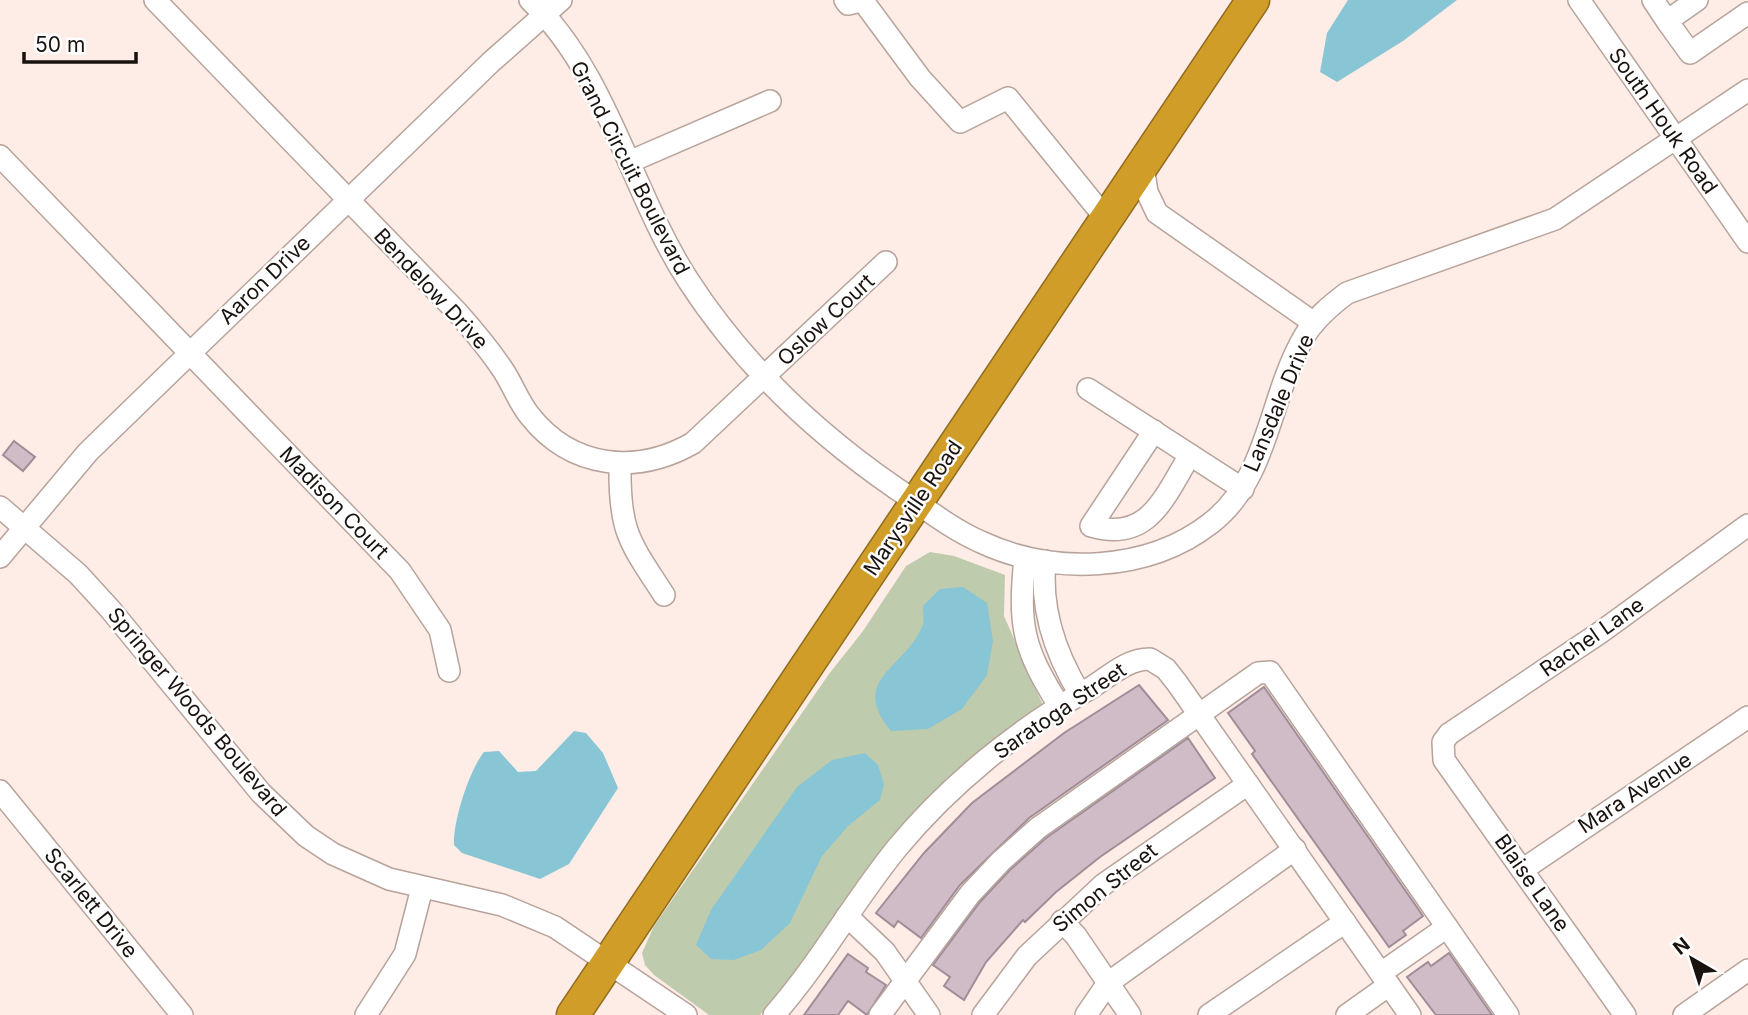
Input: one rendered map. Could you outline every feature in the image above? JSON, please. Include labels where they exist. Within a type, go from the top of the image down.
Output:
[{"type":"highway","name":"Marysville Road","points":[[573,1015],[1253,0]]},
{"type":"street","name":"Bendelow Drive","points":[[155,0],[482,341],[529,415],[542,430],[575,453],[599,462],[620,464],[662,458],[693,443],[765,378]]},
{"type":"street","name":"Aaron Drive","points":[[0,557],[88,452],[348,199],[536,7],[561,0]]},
{"type":"street","points":[[857,0],[920,78],[960,122],[1008,98],[1107,220]]},
{"type":"street","name":"South Houk Road","points":[[1578,0],[1748,242]]},
{"type":"street","points":[[1653,0],[1690,53],[1748,12],[1741,0]]},
{"type":"street","points":[[1667,21],[1697,0]]},
{"type":"street","name":"Grand Circuit Boulevard","points":[[536,7],[582,70],[629,162],[648,207],[687,278],[729,338],[792,407],[838,446],[917,502]]},
{"type":"street","name":"Lansdale Drive","points":[[917,502],[981,542],[1035,559],[1066,565],[1101,564],[1138,558],[1172,546],[1211,523],[1243,489],[1288,373],[1314,323],[1347,293],[1555,219],[1748,90]]},
{"type":"street","points":[[629,162],[770,101]]},
{"type":"street","name":"Madison Court","points":[[0,156],[400,571],[440,631],[449,671]]},
{"type":"street","points":[[1143,166],[1147,192],[1157,213],[1314,323]]},
{"type":"street","name":"Oslow Court","points":[[765,378],[887,262]]},
{"type":"street","points":[[1088,389],[1243,489]]},
{"type":"street","points":[[1154,431],[1091,526],[1110,532],[1138,527],[1162,501],[1191,455]]},
{"type":"street","points":[[620,464],[620,499],[625,528],[664,595]]},
{"type":"street","name":"Springer Woods Boulevard","points":[[0,507],[78,574],[281,814],[333,854],[389,879],[502,905],[529,915],[609,960],[686,1015]]},
{"type":"street","name":"Rachel Lane","points":[[1441,750],[1449,734],[1601,632],[1748,525]]},
{"type":"street","points":[[1035,559],[1043,576],[1052,634],[1063,666],[1080,694]]},
{"type":"street","points":[[1035,559],[1020,603],[1025,639],[1032,659],[1060,707]]},
{"type":"street","name":"Saratoga Street","points":[[774,1015],[822,956],[847,916],[898,847],[944,797],[1060,707],[1124,665],[1150,659],[1166,669],[1199,714],[1410,1015]]},
{"type":"street","points":[[880,1015],[970,894],[1038,828],[1258,673],[1270,672],[1508,1015]]},
{"type":"street","name":"Mara Avenue","points":[[1522,870],[1748,717]]},
{"type":"street","name":"Blaise Lane","points":[[1441,750],[1444,760],[1625,1015]]},
{"type":"street","name":"Simon Street","points":[[983,1015],[1027,956],[1104,884],[1248,784]]},
{"type":"street","name":"Scarlett Drive","points":[[0,791],[182,1015]]},
{"type":"street","points":[[1086,1015],[1108,984],[1294,849]]},
{"type":"street","points":[[366,1015],[405,954],[422,888]]},
{"type":"street","points":[[847,916],[869,934],[905,978],[929,1015]]},
{"type":"street","points":[[1062,921],[1076,936],[1130,1015]]},
{"type":"street","points":[[1209,1015],[1345,922]]},
{"type":"street","points":[[1347,1015],[1447,927]]},
{"type":"street","points":[[1684,1015],[1748,970]]},
{"type":"green space","points":[[930,552],[954,556],[1005,575],[1004,616],[1043,705],[891,842],[788,984],[760,1015],[709,1015],[654,975],[645,965],[642,953],[654,926],[906,566]]},
{"type":"water","points":[[1348,0],[1457,0],[1403,41],[1337,82],[1320,72],[1327,33]]},
{"type":"water","points":[[963,587],[987,603],[993,641],[987,675],[962,709],[928,729],[891,731],[879,713],[875,699],[877,687],[922,627],[923,606],[940,589]]},
{"type":"water","points":[[574,731],[586,733],[603,753],[618,788],[569,864],[540,879],[462,853],[454,845],[456,823],[468,783],[484,752],[499,751],[518,772],[536,771]]},
{"type":"water","points":[[865,753],[878,765],[884,784],[880,800],[848,826],[822,856],[790,923],[761,950],[734,960],[711,959],[696,945],[711,910],[797,787],[832,760]]},
{"type":"building","points":[[14,441],[35,457],[23,471],[3,455]]},
{"type":"building","points":[[1139,685],[1168,720],[1029,818],[960,885],[921,938],[898,921],[894,927],[876,913],[924,853],[972,803],[1064,733]]},
{"type":"building","points":[[1264,687],[1423,916],[1403,931],[1406,935],[1389,947],[1252,754],[1255,751],[1228,713]]},
{"type":"building","points":[[1188,738],[1215,778],[1100,857],[1056,892],[1025,922],[1023,920],[986,962],[964,1000],[944,986],[950,977],[933,965],[980,902],[1010,870],[1046,838]]},
{"type":"building","points":[[1449,953],[1492,1015],[1436,1015],[1407,977],[1428,962],[1431,966]]},
{"type":"building","points":[[848,954],[868,968],[866,972],[886,985],[867,1015],[848,1001],[838,1015],[804,1015]]}]
